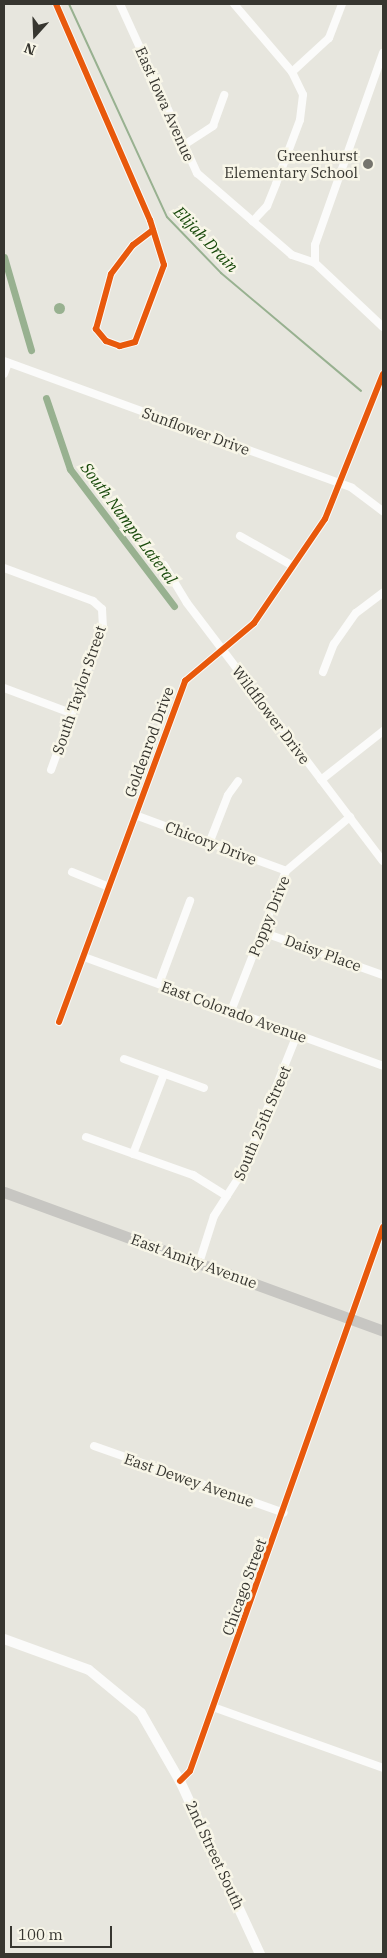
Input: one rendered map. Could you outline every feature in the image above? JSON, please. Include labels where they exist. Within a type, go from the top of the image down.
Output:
[{"type":"main road","name":"East Amity Avenue","points":[[4,1192],[383,1331]]},
{"type":"street","points":[[56,4],[153,230],[164,265],[135,342],[120,346],[106,341],[96,329],[111,274],[133,245],[153,230]]},
{"type":"street","name":"East Iowa Avenue","points":[[120,4],[197,173],[292,255],[314,263],[383,326]]},
{"type":"street","points":[[234,4],[292,72],[303,95],[300,120],[267,206],[253,221]]},
{"type":"street","points":[[292,72],[329,38],[342,4]]},
{"type":"street","points":[[314,263],[315,245],[383,53]]},
{"type":"street","points":[[184,145],[213,126],[224,95]]},
{"type":"street","points":[[4,374],[6,362]]},
{"type":"street","name":"Sunflower Drive","points":[[6,362],[342,484],[375,502],[383,511]]},
{"type":"street","name":"Goldenrod Drive","points":[[59,1022],[185,681],[254,623],[325,519],[342,484],[383,374]]},
{"type":"street","points":[[240,536],[293,566]]},
{"type":"street","name":"Wildflower Drive","points":[[164,565],[223,651],[383,861]]},
{"type":"street","name":"South Taylor Street","points":[[4,568],[94,601],[102,609],[103,628],[51,770]]},
{"type":"street","points":[[323,672],[334,644],[356,613],[383,593]]},
{"type":"street","points":[[4,688],[71,713]]},
{"type":"street","points":[[321,780],[383,731]]},
{"type":"street","points":[[210,842],[228,795],[238,781]]},
{"type":"street","name":"Chicory Drive","points":[[135,815],[286,872]]},
{"type":"street","name":"Poppy Drive","points":[[231,1011],[286,872],[350,817]]},
{"type":"street","points":[[72,872],[109,887]]},
{"type":"street","points":[[159,984],[190,901]]},
{"type":"street","name":"Daisy Place","points":[[262,932],[383,975]]},
{"type":"street","name":"East Colorado Avenue","points":[[84,957],[383,1066]]},
{"type":"street","name":"South 25th Street","points":[[199,1263],[214,1216],[241,1174],[297,1035]]},
{"type":"street","points":[[124,1059],[204,1088]]},
{"type":"street","points":[[133,1154],[164,1074]]},
{"type":"street","points":[[86,1137],[193,1174],[227,1196]]},
{"type":"street","name":"Chicago Street","points":[[180,1781],[190,1771],[353,1319],[383,1227]]},
{"type":"street","name":"East Dewey Avenue","points":[[94,1446],[284,1513]]},
{"type":"street","name":"2nd Street South","points":[[4,1639],[89,1670],[121,1692],[141,1713],[180,1781],[260,1954]]},
{"type":"street","points":[[213,1707],[383,1768]]},
{"type":"shaded area","points":[[57,303],[61,303],[64,308],[63,312],[57,313],[54,310],[54,306]]},
{"type":"waterway","name":"Elijah Drain","points":[[69,4],[167,217],[221,273],[361,391]]},
{"type":"waterway","name":"South Nampa Lateral","points":[[4,257],[31,350]]},
{"type":"waterway","name":"South Nampa Lateral","points":[[46,398],[70,469],[174,606]]},
{"type":"cycle path","points":[[56,4],[150,220],[164,265],[135,342],[120,346],[106,341],[96,329],[111,274],[133,245],[153,230]]},
{"type":"cycle path","points":[[59,1022],[185,681],[254,623],[325,519],[383,374]]},
{"type":"cycle path","points":[[180,1781],[190,1771],[383,1227]]},
{"type":"place","name":"Greenhurst Elementary School","points":[[368,164]]}]
